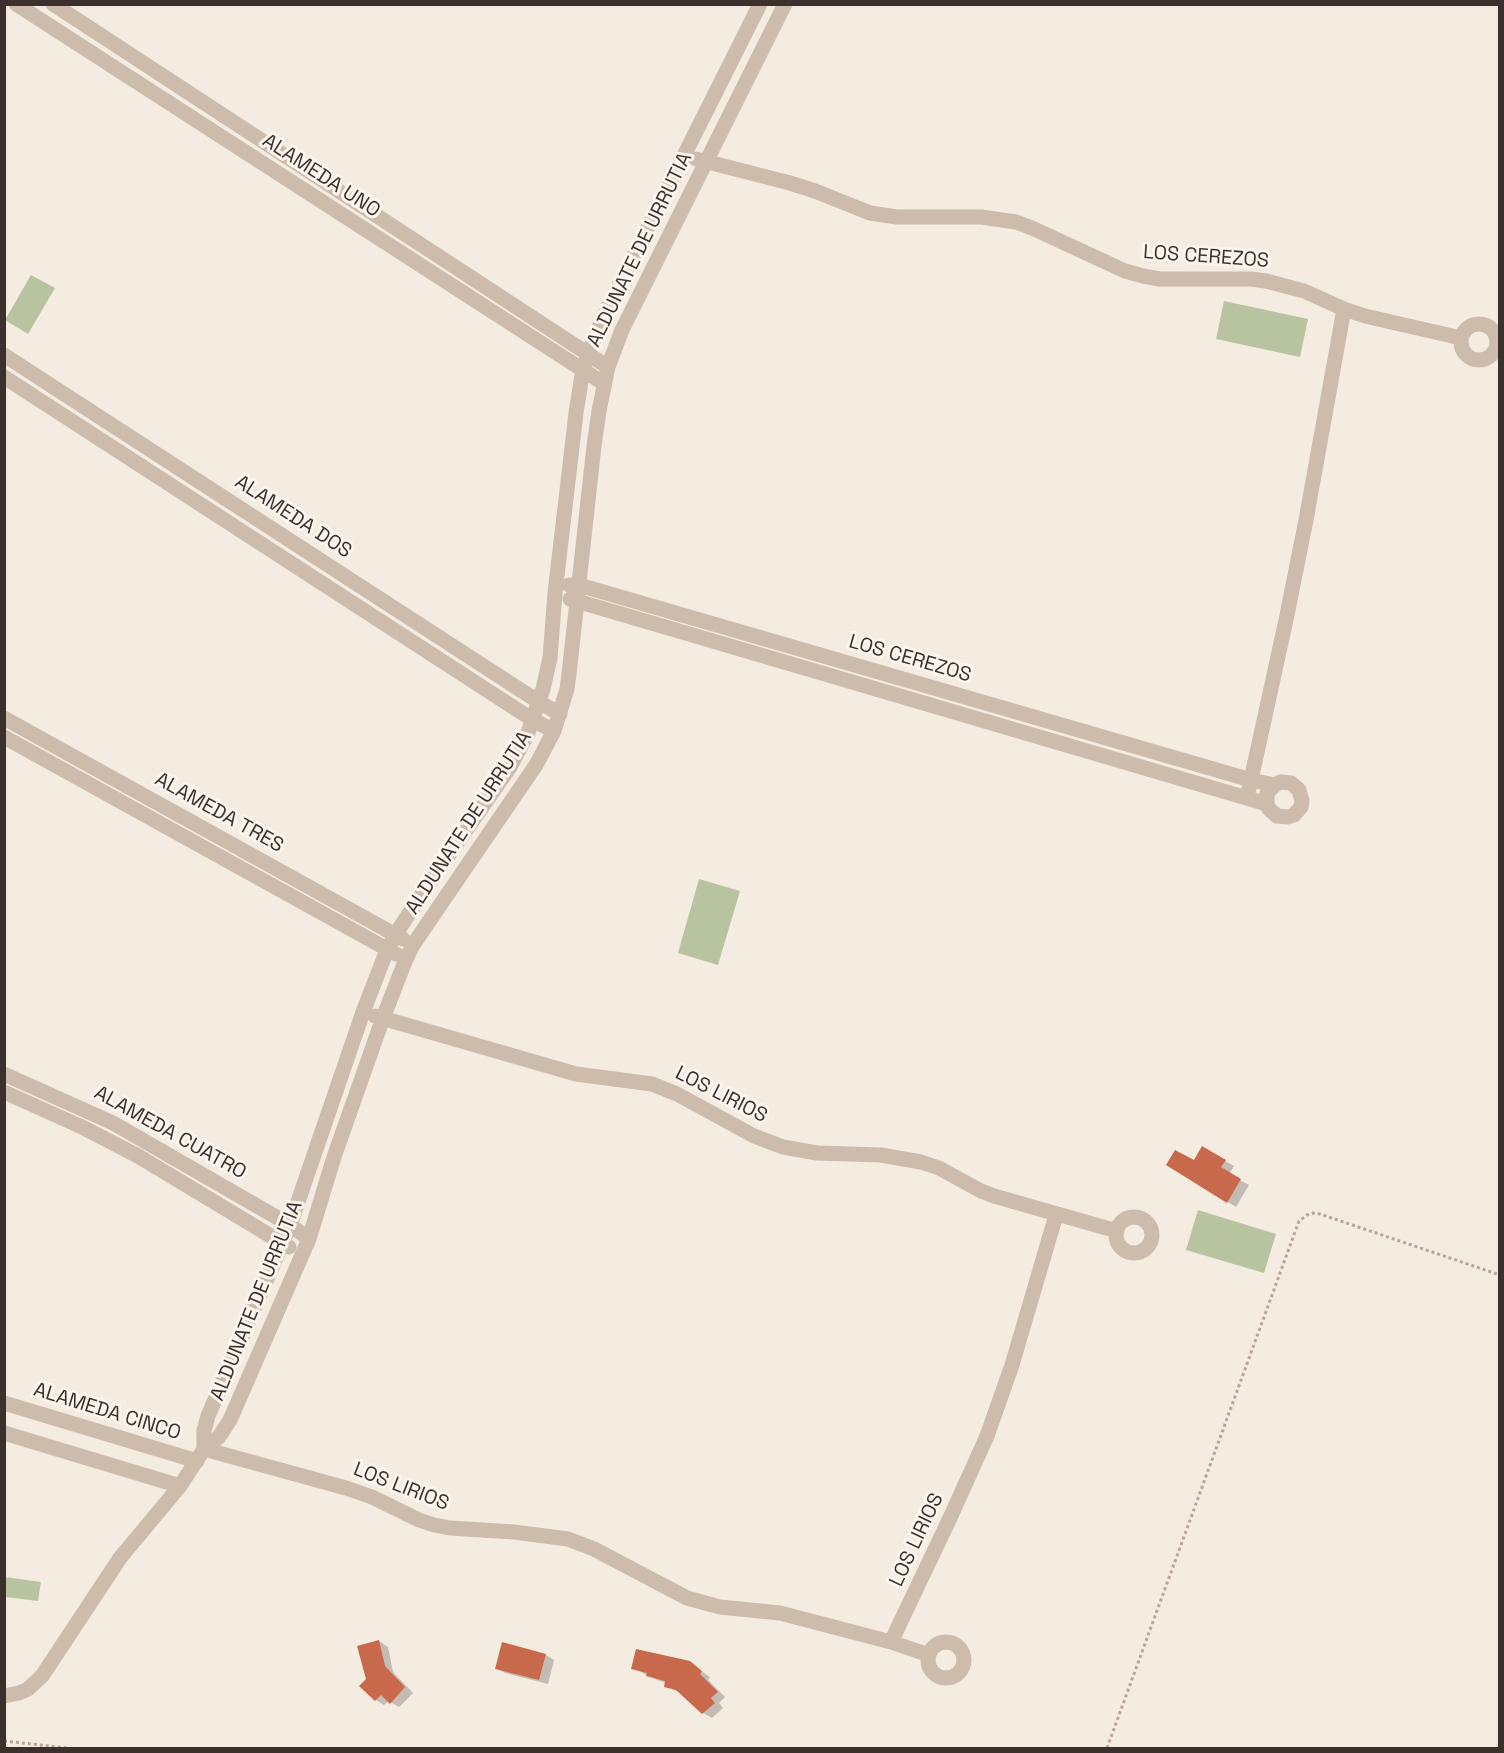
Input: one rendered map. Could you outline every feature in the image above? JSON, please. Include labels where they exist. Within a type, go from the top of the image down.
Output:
[{"type":"street","name":"ALAMEDA UNO","points":[[16,4],[586,362],[608,367]]},
{"type":"street","name":"ALAMEDA UNO","points":[[53,4],[586,362],[603,383]]},
{"type":"street","name":"ALDUNATE DE URRUTIA","points":[[201,1455],[208,1416],[290,1225],[363,1012],[387,950],[428,885],[510,767],[533,720],[549,658],[576,413],[586,362],[606,313],[760,4]]},
{"type":"street","name":"ALDUNATE DE URRUTIA","points":[[4,1696],[28,1689],[42,1676],[106,1577],[180,1486],[201,1455],[219,1437],[230,1420],[309,1239],[334,1157],[406,959],[413,945],[536,765],[554,731],[569,674],[594,446],[603,383],[608,367],[622,330],[785,4]]},
{"type":"street","name":"LOS CEREZOS","points":[[685,156],[798,185],[857,209],[883,216],[981,217],[1016,222],[1125,271],[1143,276],[1160,279],[1266,281],[1304,291],[1365,316],[1461,338]]},
{"type":"street","points":[[1246,797],[1306,520],[1344,309]]},
{"type":"street","name":"ALAMEDA DOS","points":[[4,355],[538,702],[560,714]]},
{"type":"street","name":"ALAMEDA DOS","points":[[4,377],[533,720],[554,731]]},
{"type":"street","name":"LOS CEREZOS","points":[[579,585],[1251,780],[1275,784],[1286,782],[1296,786],[1301,796],[1301,807],[1294,815],[1283,818],[1273,814],[1267,804],[1246,797],[577,603],[556,588],[579,585]]},
{"type":"street","name":"ALAMEDA TRES","points":[[4,718],[413,945]]},
{"type":"street","name":"ALAMEDA TRES","points":[[4,737],[406,959]]},
{"type":"street","points":[[1267,804],[1268,793],[1275,784]]},
{"type":"street","name":"LOS LIRIOS","points":[[363,1012],[576,1074],[652,1084],[677,1094],[754,1136],[783,1147],[817,1153],[881,1155],[921,1162],[939,1168],[988,1194],[1117,1231]]},
{"type":"street","name":"ALAMEDA CUATRO","points":[[4,1074],[113,1123],[290,1225],[309,1239]]},
{"type":"street","name":"ALAMEDA CUATRO","points":[[4,1092],[107,1139],[302,1255]]},
{"type":"street","name":"LOS LIRIOS","points":[[891,1642],[987,1436],[1012,1365],[1056,1215]]},
{"type":"street","name":"ALAMEDA CINCO","points":[[4,1404],[201,1455]]},
{"type":"street","points":[[4,1433],[180,1486]]},
{"type":"street","name":"LOS LIRIOS","points":[[201,1455],[346,1488],[434,1525],[462,1530],[522,1533],[568,1539],[594,1549],[687,1598],[703,1603],[780,1613],[891,1642],[929,1655]]},
{"type":"path","points":[[1107,1749],[1299,1221],[1313,1213],[1320,1214],[1500,1275]]},
{"type":"path","points":[[4,1741],[68,1749]]},
{"type":"green space","points":[[31,275],[55,288],[28,334],[5,320]]},
{"type":"green space","points":[[1224,301],[1308,319],[1300,357],[1216,339]]},
{"type":"green space","points":[[699,879],[740,891],[718,965],[678,953]]},
{"type":"green space","points":[[1198,1210],[1276,1234],[1264,1273],[1186,1250]]},
{"type":"green space","points":[[5,1577],[41,1582],[38,1601],[5,1597]]},
{"type":"building","points":[[1202,1146],[1226,1160],[1221,1167],[1241,1179],[1227,1203],[1166,1165],[1175,1150],[1194,1160]]},
{"type":"building","points":[[379,1640],[385,1666],[405,1687],[390,1704],[381,1695],[375,1701],[359,1686],[366,1679],[357,1646]]},
{"type":"building","points":[[502,1642],[546,1654],[539,1680],[495,1669]]},
{"type":"building","points":[[636,1649],[690,1661],[702,1671],[700,1674],[718,1692],[711,1698],[715,1703],[702,1714],[676,1690],[664,1687],[665,1681],[631,1669]]}]
